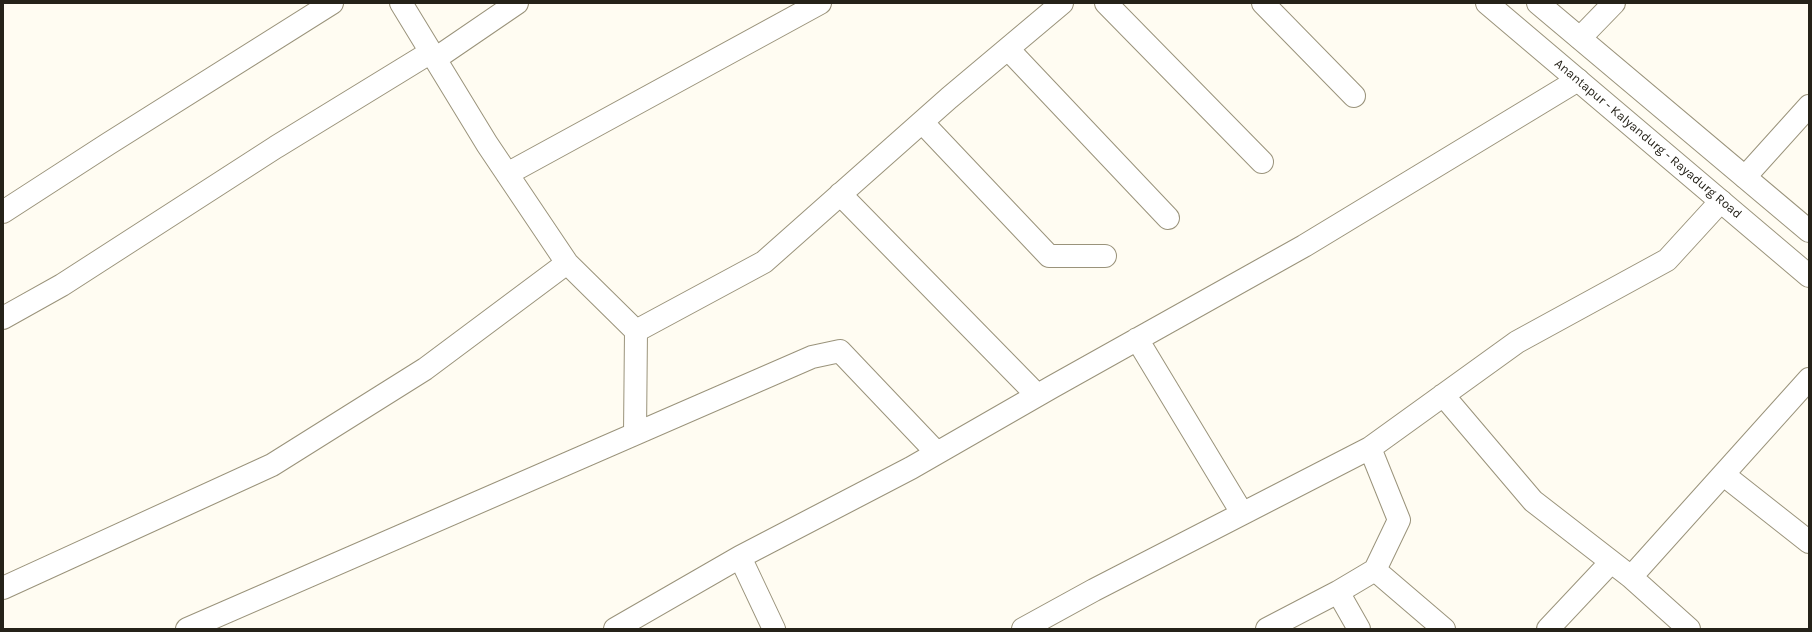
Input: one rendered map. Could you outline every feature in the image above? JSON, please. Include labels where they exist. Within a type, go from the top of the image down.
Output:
[{"type":"main road","points":[[3,212],[332,3]]},
{"type":"main road","points":[[401,3],[487,144],[567,263],[636,331],[635,433]]},
{"type":"main road","points":[[3,318],[62,284],[276,147],[433,56],[517,3]]},
{"type":"main road","points":[[507,174],[820,3]]},
{"type":"main road","points":[[636,331],[764,262],[922,122],[1062,3]]},
{"type":"main road","points":[[1106,3],[1262,162]]},
{"type":"main road","points":[[1263,3],[1354,96]]},
{"type":"main road","name":"Anantapur - Kalyandurg - Rayadurg Road","points":[[1487,3],[1809,276]]},
{"type":"main road","points":[[1538,3],[1809,231]]},
{"type":"main road","points":[[1580,38],[1614,3]]},
{"type":"main road","points":[[1008,49],[1168,218]]},
{"type":"main road","points":[[615,629],[740,557],[911,468],[1037,395],[1304,246],[1578,80]]},
{"type":"main road","points":[[1745,177],[1809,106]]},
{"type":"main road","points":[[922,122],[1049,256],[1105,256]]},
{"type":"main road","points":[[840,194],[1037,395]]},
{"type":"main road","points":[[1023,629],[1094,590],[1370,448],[1517,342],[1667,260],[1721,201]]},
{"type":"main road","points":[[3,588],[272,464],[424,369],[567,263]]},
{"type":"main road","points":[[1137,339],[1242,513]]},
{"type":"main road","points":[[188,629],[812,357],[840,351],[937,453]]},
{"type":"main road","points":[[1631,577],[1809,379]]},
{"type":"main road","points":[[1443,395],[1533,501],[1631,577],[1689,629]]},
{"type":"main road","points":[[1267,629],[1338,592],[1375,570],[1399,520],[1370,448]]},
{"type":"main road","points":[[1724,475],[1809,542]]},
{"type":"main road","points":[[740,557],[774,629]]},
{"type":"main road","points":[[1548,629],[1611,562]]},
{"type":"main road","points":[[1375,570],[1444,629]]},
{"type":"main road","points":[[1338,592],[1359,629]]}]
